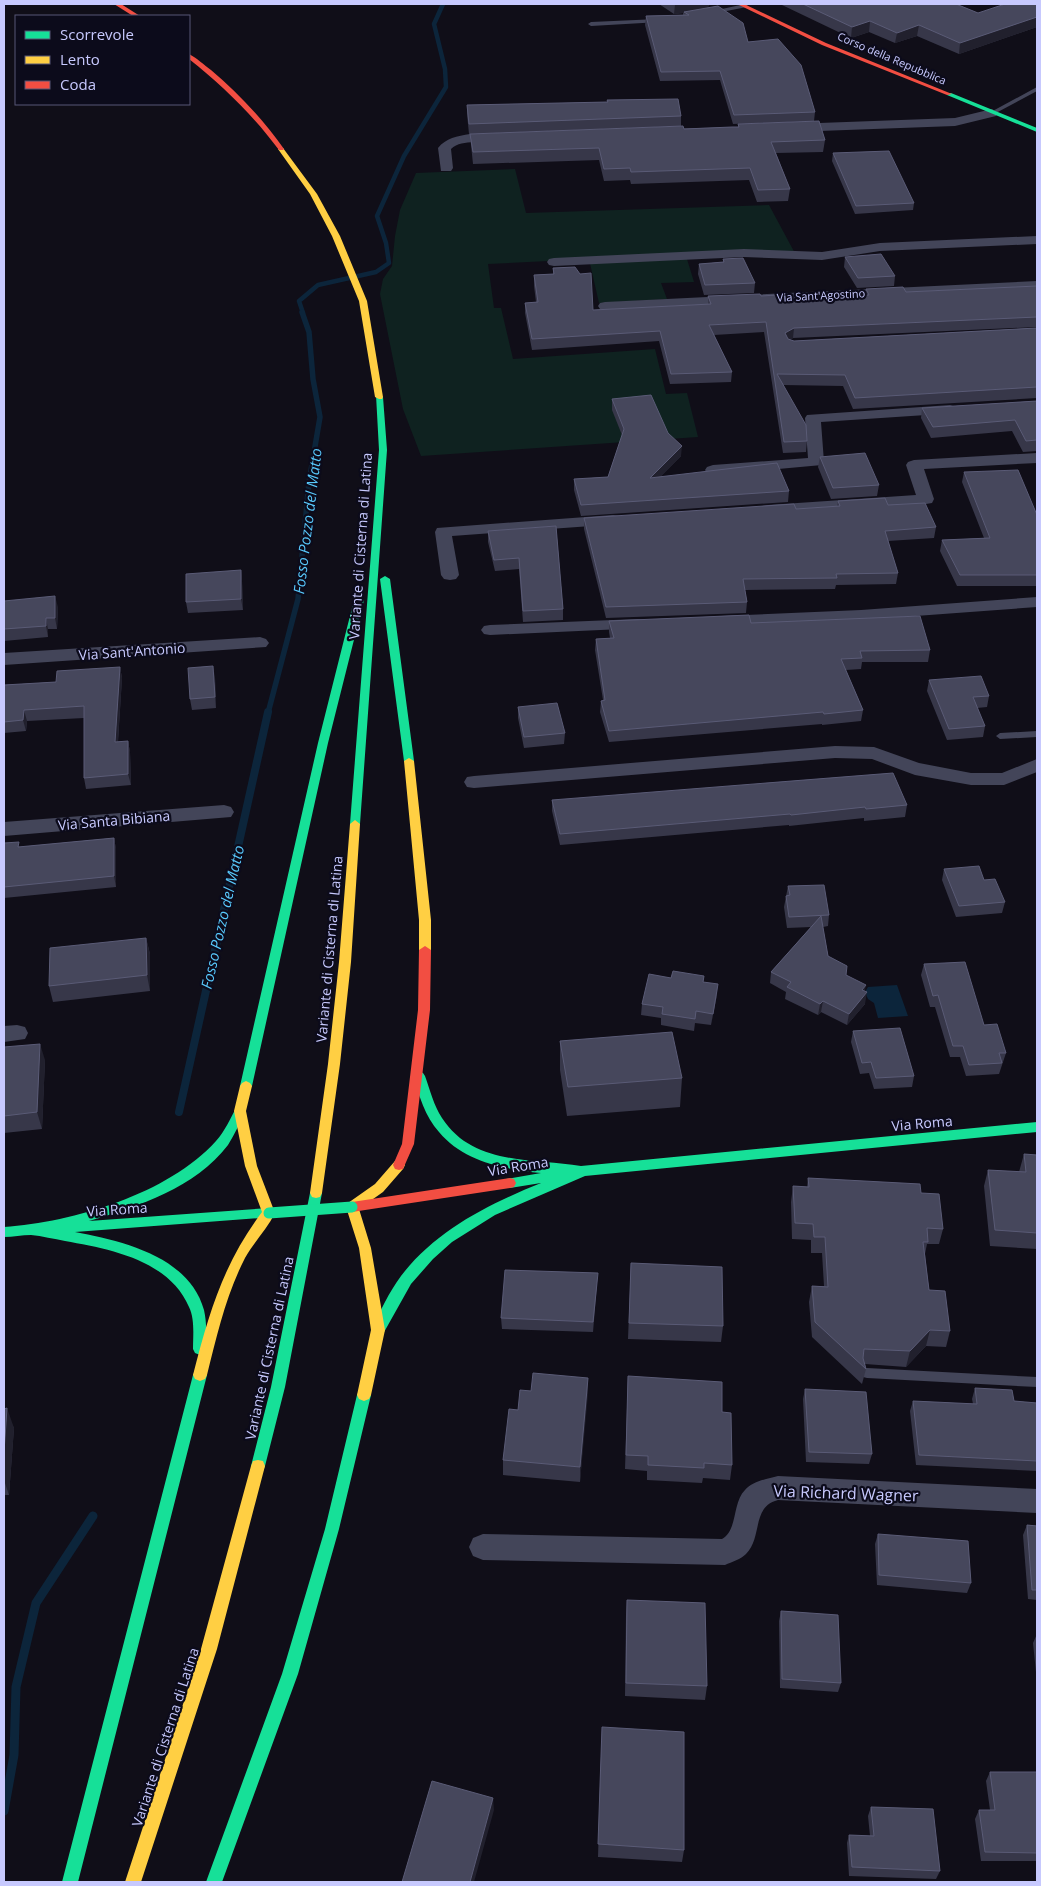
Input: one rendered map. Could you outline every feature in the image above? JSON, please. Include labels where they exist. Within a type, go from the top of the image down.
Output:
[{"type":"main road","points":[[117,4],[135,15]]},
{"type":"main road","name":"Corso della Repubblica","points":[[742,5],[824,44],[1037,130]]},
{"type":"main road","name":"Variante di Cisterna di Latina","points":[[133,1882],[209,1649],[265,1440],[297,1299],[315,1199],[334,1064],[345,962],[383,450],[378,382],[363,301],[348,262],[322,208],[262,122],[215,76],[190,57]]},
{"type":"main road","points":[[377,526],[406,735],[424,907],[424,1010],[408,1144],[404,1159],[395,1174],[352,1207],[365,1248],[378,1330]]},
{"type":"main road","points":[[31,1230],[135,1202],[169,1187],[193,1171],[212,1154],[226,1138],[240,1111],[323,743],[377,526]]},
{"type":"main road","points":[[417,1065],[424,1096],[431,1112],[444,1132],[462,1147],[481,1156],[508,1162],[584,1171]]},
{"type":"main road","points":[[70,1882],[228,1275],[244,1244],[269,1213],[251,1166],[240,1111]]},
{"type":"main road","name":"Via Roma","points":[[4,1232],[352,1207],[584,1171],[1037,1127]]},
{"type":"main road","points":[[214,1882],[290,1674],[351,1454],[378,1330],[400,1289],[425,1258],[438,1246],[486,1215],[521,1197],[584,1171]]},
{"type":"main road","points":[[31,1230],[125,1251],[156,1262],[168,1269],[184,1284],[196,1305],[202,1371]]},
{"type":"street","points":[[780,128],[955,122],[992,113]]},
{"type":"street","points":[[446,168],[444,148],[451,142],[513,138]]},
{"type":"street","points":[[554,262],[744,253],[822,256],[874,248],[1037,240]]},
{"type":"street","name":"Via Sant'Agostino","points":[[606,306],[1037,284]]},
{"type":"street","points":[[713,470],[816,462],[813,418],[969,409]]},
{"type":"street","points":[[749,511],[926,499],[914,466],[1037,458]]},
{"type":"street","points":[[450,576],[443,532],[631,519]]},
{"type":"street","points":[[705,621],[861,615],[1037,602]]},
{"type":"street","points":[[490,630],[656,623]]},
{"type":"street","name":"Via Sant'Antonio","points":[[4,659],[260,643]]},
{"type":"street","points":[[474,782],[835,752],[874,753],[915,769],[971,779],[1004,779],[1037,765]]},
{"type":"street","name":"Via Santa Bibiana","points":[[4,829],[224,812]]},
{"type":"street","name":"Via Richard Wagner","points":[[483,1547],[725,1552],[734,1549],[741,1540],[750,1504],[754,1497],[768,1490],[778,1488],[1037,1501]]},
{"type":"lane","points":[[700,14],[742,5]]},
{"type":"lane","points":[[591,24],[663,20]]},
{"type":"lane","points":[[992,113],[1037,89]]},
{"type":"lane","points":[[1000,736],[1037,734]]},
{"type":"lane","points":[[867,1373],[1037,1382]]},
{"type":"green space","points":[[515,169],[526,213],[769,205],[797,257],[766,255],[687,259],[694,282],[661,283],[667,299],[599,303],[589,259],[488,264],[494,308],[501,308],[513,359],[655,349],[666,394],[687,393],[698,437],[421,456],[403,409],[380,294],[383,279],[392,266],[400,210],[416,173]]},
{"type":"water","points":[[897,985],[908,1016],[878,1018],[874,1003],[868,999],[865,992],[868,987]]},
{"type":"building","points":[[803,4],[956,4],[978,13],[1005,4],[1037,4],[1037,17],[960,43],[919,25],[897,33],[870,21],[852,27]]},
{"type":"building","points":[[718,6],[743,23],[748,42],[778,39],[801,65],[815,112],[734,115],[720,71],[661,72],[646,16],[689,15],[684,12]]},
{"type":"building","points":[[678,99],[681,116],[469,124],[467,105],[608,102],[607,100]]},
{"type":"building","points":[[819,121],[825,140],[771,142],[790,189],[758,190],[750,168],[631,172],[630,168],[604,169],[599,148],[473,152],[470,134],[683,126],[684,129],[739,127],[738,124]]},
{"type":"building","points":[[889,151],[914,203],[856,206],[833,153]]},
{"type":"building","points":[[881,254],[895,276],[858,278],[845,257]]},
{"type":"building","points":[[743,258],[755,283],[705,285],[699,264],[724,262],[723,259]]},
{"type":"building","points":[[575,267],[580,274],[591,273],[593,310],[711,304],[708,296],[760,294],[761,296],[777,295],[779,299],[869,295],[866,289],[903,287],[906,292],[1037,286],[1037,317],[794,328],[785,333],[788,339],[794,341],[1037,328],[1037,387],[855,398],[845,375],[777,374],[806,425],[807,441],[784,442],[766,322],[709,325],[732,372],[671,374],[660,331],[532,339],[525,303],[538,302],[534,275],[554,274],[553,268]]},
{"type":"building","points":[[651,395],[668,433],[682,446],[650,478],[777,463],[789,491],[581,505],[574,479],[608,477],[624,429],[612,399]]},
{"type":"building","points":[[1037,401],[1037,440],[1026,441],[1015,420],[933,427],[922,408]]},
{"type":"building","points":[[865,453],[879,485],[833,488],[820,457]]},
{"type":"building","points":[[1018,470],[1037,515],[1037,575],[960,575],[942,540],[990,538],[964,472]]},
{"type":"building","points":[[885,498],[888,505],[925,503],[936,527],[885,531],[898,573],[836,574],[837,578],[743,579],[747,602],[606,607],[584,518],[794,504],[796,509],[840,506],[838,501]]},
{"type":"building","points":[[556,526],[563,609],[523,611],[519,558],[494,560],[488,531]]},
{"type":"building","points":[[241,570],[241,599],[186,602],[186,574]]},
{"type":"building","points":[[55,596],[55,618],[46,618],[46,626],[4,629],[4,601]]},
{"type":"building","points":[[749,615],[751,623],[920,616],[930,650],[860,651],[862,658],[841,659],[863,710],[609,731],[601,701],[605,700],[596,639],[614,638],[609,621]]},
{"type":"building","points":[[213,666],[215,697],[190,699],[188,668]]},
{"type":"building","points":[[120,667],[115,742],[128,741],[128,774],[84,778],[84,706],[24,710],[23,720],[4,722],[4,685],[56,682],[57,671]]},
{"type":"building","points":[[981,676],[989,696],[973,697],[985,726],[949,729],[929,680]]},
{"type":"building","points":[[557,703],[565,733],[524,737],[518,707]]},
{"type":"building","points":[[893,773],[907,805],[866,809],[865,807],[560,834],[552,800]]},
{"type":"building","points":[[114,838],[114,876],[4,887],[4,843],[19,842],[18,847]]},
{"type":"building","points":[[979,866],[984,880],[995,879],[1005,902],[959,906],[944,869]]},
{"type":"building","points":[[824,885],[829,915],[789,917],[786,896],[790,895],[788,886]]},
{"type":"building","points":[[821,916],[828,956],[847,966],[846,975],[866,985],[862,990],[867,992],[849,1014],[823,1001],[820,1004],[787,987],[791,982],[771,972]]},
{"type":"building","points":[[146,938],[147,975],[49,986],[50,948]]},
{"type":"building","points":[[965,962],[984,1025],[997,1024],[1006,1053],[999,1053],[1002,1063],[969,1065],[963,1046],[953,1046],[938,995],[933,996],[924,964]]},
{"type":"building","points":[[673,971],[704,976],[703,982],[718,984],[713,1014],[696,1011],[695,1019],[662,1014],[663,1007],[642,1004],[649,974],[671,978]]},
{"type":"building","points":[[900,1028],[914,1076],[876,1078],[871,1062],[862,1063],[853,1031]]},
{"type":"building","points":[[672,1032],[682,1078],[568,1087],[560,1041]]},
{"type":"building","points":[[40,1044],[37,1112],[4,1116],[4,1047]]},
{"type":"building","points":[[1024,1154],[1037,1155],[1037,1233],[995,1230],[988,1170],[1026,1172]]},
{"type":"building","points":[[808,1178],[920,1184],[921,1193],[939,1194],[943,1229],[927,1228],[928,1242],[923,1242],[929,1290],[945,1291],[950,1331],[930,1330],[910,1351],[864,1349],[863,1358],[866,1369],[815,1322],[812,1286],[828,1287],[825,1237],[814,1237],[813,1224],[795,1223],[793,1186],[809,1187]]},
{"type":"building","points":[[631,1263],[722,1267],[723,1326],[629,1323]]},
{"type":"building","points":[[505,1270],[598,1273],[593,1322],[501,1318]]},
{"type":"building","points":[[533,1373],[588,1378],[580,1467],[503,1460],[509,1409],[518,1410],[520,1390],[531,1391]]},
{"type":"building","points":[[628,1376],[722,1382],[722,1412],[731,1413],[732,1465],[704,1463],[704,1468],[648,1465],[648,1456],[626,1455]]},
{"type":"building","points":[[975,1388],[1012,1390],[1014,1401],[1037,1403],[1037,1461],[919,1455],[913,1401],[977,1404]]},
{"type":"building","points":[[805,1389],[866,1392],[872,1454],[809,1452]]},
{"type":"building","points":[[7,1408],[4,1452],[4,1409]]},
{"type":"building","points":[[1027,1525],[1037,1526],[1037,1590],[1032,1590]]},
{"type":"building","points":[[878,1534],[968,1541],[971,1583],[879,1575]]},
{"type":"building","points":[[627,1600],[705,1603],[707,1686],[626,1683]]},
{"type":"building","points":[[781,1611],[838,1615],[841,1683],[782,1679]]},
{"type":"building","points":[[602,1727],[684,1732],[684,1850],[598,1844]]},
{"type":"building","points":[[990,1772],[1037,1772],[1037,1853],[985,1852],[979,1810],[995,1810]]},
{"type":"building","points":[[432,1781],[493,1798],[470,1882],[402,1882]]},
{"type":"building","points":[[871,1807],[933,1809],[940,1871],[852,1867],[849,1835],[874,1836]]},
{"type":"waterway","name":"Fosso Pozzo del Matto","points":[[303,313],[299,301],[318,285],[376,272],[389,263],[386,243],[377,216],[404,156],[446,87],[445,69],[434,24],[443,4]]},
{"type":"waterway","name":"Fosso Pozzo del Matto","points":[[268,713],[298,599],[309,482],[320,417],[313,379],[309,332],[302,312]]},
{"type":"waterway","name":"Fosso Pozzo del Matto","points":[[179,1112],[268,712]]},
{"type":"waterway","points":[[4,1811],[14,1755],[16,1687],[36,1603],[93,1516]]},
{"type":"traffic: fast","points":[[949,94],[1037,130]]},
{"type":"traffic: fast","points":[[355,824],[383,450],[379,397]]},
{"type":"traffic: fast","points":[[385,579],[409,761]]},
{"type":"traffic: fast","points":[[246,1086],[323,743],[359,600]]},
{"type":"traffic: fast","points":[[419,1076],[429,1104],[443,1129],[456,1142],[471,1151],[506,1163],[580,1171]]},
{"type":"traffic: fast","points":[[38,1228],[113,1209],[160,1190],[182,1178],[221,1144],[240,1111]]},
{"type":"traffic: fast","points":[[510,1183],[584,1171],[1037,1127]]},
{"type":"traffic: fast","points":[[378,1330],[406,1280],[428,1255],[447,1239],[468,1224],[513,1200],[584,1171]]},
{"type":"traffic: fast","points":[[258,1466],[278,1387],[316,1193]]},
{"type":"traffic: fast","points":[[269,1213],[352,1207]]},
{"type":"traffic: fast","points":[[4,1232],[269,1213]]},
{"type":"traffic: fast","points":[[31,1230],[124,1249],[166,1269],[183,1285],[195,1304],[199,1320],[200,1349]]},
{"type":"traffic: fast","points":[[70,1882],[200,1375]]},
{"type":"traffic: fast","points":[[214,1882],[290,1674],[332,1529],[364,1395]]},
{"type":"traffic: slow","points":[[281,149],[313,194],[336,236],[363,301],[379,397]]},
{"type":"traffic: slow","points":[[409,761],[425,920],[425,950]]},
{"type":"traffic: slow","points":[[316,1193],[334,1064],[345,962],[355,824]]},
{"type":"traffic: slow","points":[[200,1375],[218,1309],[232,1271],[254,1233],[269,1213],[251,1166],[240,1111],[246,1086]]},
{"type":"traffic: slow","points":[[364,1395],[378,1330],[365,1248],[352,1207],[379,1188],[399,1165]]},
{"type":"traffic: slow","points":[[133,1882],[209,1649],[258,1466]]},
{"type":"traffic: jam","points":[[117,4],[135,15]]},
{"type":"traffic: jam","points":[[740,4],[824,44],[949,94]]},
{"type":"traffic: jam","points":[[190,57],[239,99],[281,149]]},
{"type":"traffic: jam","points":[[399,1165],[408,1144],[424,1010],[425,950]]},
{"type":"traffic: jam","points":[[352,1207],[510,1183]]}]
